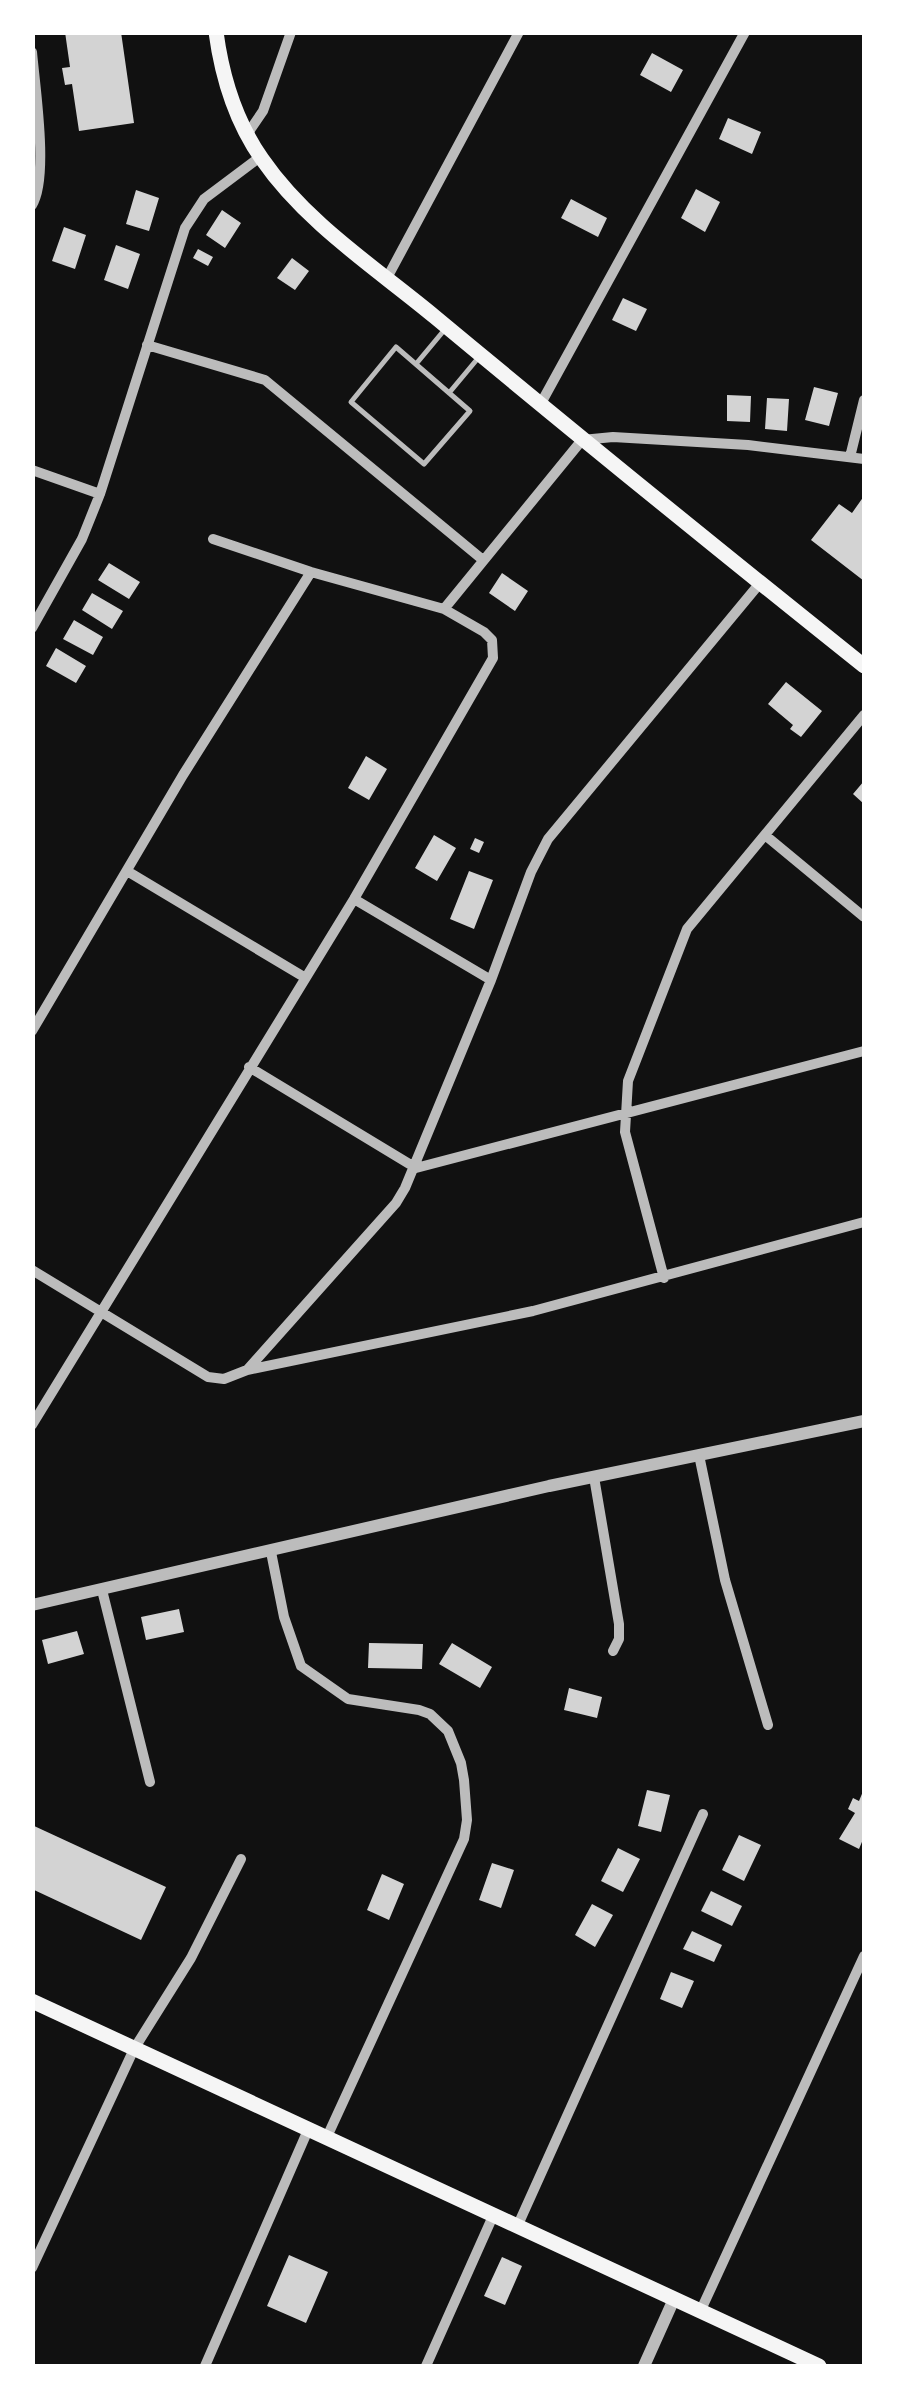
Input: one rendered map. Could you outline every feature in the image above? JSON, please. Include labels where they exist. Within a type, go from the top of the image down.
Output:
[{"type":"main road","points":[[216,32],[224,81],[248,133],[260,157],[296,200],[540,406],[864,666]]},
{"type":"main road","points":[[32,2001],[819,2366]]},
{"type":"street","points":[[248,133],[264,111],[291,32]]},
{"type":"street","points":[[386,278],[518,32]]},
{"type":"street","points":[[540,406],[745,32]]},
{"type":"street","points":[[32,52],[40,172],[34,200]]},
{"type":"street","points":[[32,628],[82,539],[100,494],[177,249],[195,211],[221,184],[260,157]]},
{"type":"street","points":[[147,345],[265,380],[483,560]]},
{"type":"street","points":[[850,457],[864,400]]},
{"type":"street","points":[[444,609],[582,440],[613,437],[710,443],[864,460]]},
{"type":"street","points":[[32,470],[100,494]]},
{"type":"street","points":[[32,1425],[354,899],[488,668],[494,649],[484,632],[444,609],[213,540]]},
{"type":"street","points":[[32,1031],[183,775],[311,572]]},
{"type":"street","points":[[247,1370],[396,1203],[416,1168],[531,872],[548,839],[760,583]]},
{"type":"street","points":[[664,1278],[625,1132],[628,1081],[687,929],[864,715]]},
{"type":"street","points":[[765,835],[864,917]]},
{"type":"street","points":[[127,871],[304,977]]},
{"type":"street","points":[[354,899],[492,980]]},
{"type":"street","points":[[249,1066],[416,1168],[864,1051]]},
{"type":"street","points":[[32,1270],[208,1377],[224,1379],[247,1370],[533,1311],[864,1222]]},
{"type":"street","points":[[32,1605],[864,1420]]},
{"type":"street","points":[[699,1455],[725,1580],[768,1725]]},
{"type":"street","points":[[594,1477],[618,1624],[619,1639],[613,1651]]},
{"type":"street","points":[[271,1552],[284,1617],[301,1666],[348,1699],[419,1710],[441,1722],[454,1742],[465,1790],[464,1838],[326,2139]]},
{"type":"street","points":[[102,1590],[150,1782]]},
{"type":"street","points":[[517,2226],[703,1814]]},
{"type":"street","points":[[32,2268],[134,2048],[191,1958],[241,1859]]},
{"type":"street","points":[[700,2312],[864,1956]]},
{"type":"street","points":[[205,2366],[308,2130]]},
{"type":"street","points":[[426,2366],[492,2216]]},
{"type":"street","points":[[644,2366],[674,2300]]},
{"type":"lane","points":[[416,364],[447,327]]},
{"type":"lane","points":[[396,347],[416,364],[470,411],[424,464],[351,402],[396,347]]},
{"type":"lane","points":[[450,394],[480,356]]},
{"type":"building","points":[[65,32],[121,32],[134,123],[79,131],[72,84],[65,85],[62,68],[70,67]]},
{"type":"building","points":[[652,53],[683,70],[671,92],[640,75]]},
{"type":"building","points":[[728,118],[761,132],[752,154],[719,139]]},
{"type":"building","points":[[696,189],[720,202],[705,232],[681,218]]},
{"type":"building","points":[[136,190],[159,198],[149,231],[126,224]]},
{"type":"building","points":[[571,199],[607,218],[598,237],[561,218]]},
{"type":"building","points":[[222,210],[241,223],[225,248],[206,235]]},
{"type":"building","points":[[64,227],[86,235],[75,269],[52,261]]},
{"type":"building","points":[[116,245],[140,254],[128,289],[104,280]]},
{"type":"building","points":[[198,249],[213,257],[208,266],[193,258]]},
{"type":"building","points":[[292,258],[309,271],[295,290],[277,278]]},
{"type":"building","points":[[623,298],[647,309],[636,331],[612,320]]},
{"type":"building","points":[[814,387],[838,393],[829,426],[805,420]]},
{"type":"building","points":[[727,395],[751,396],[750,422],[727,421]]},
{"type":"building","points":[[767,398],[789,399],[787,431],[765,429]]},
{"type":"building","points":[[864,496],[864,581],[811,540],[839,504],[852,513]]},
{"type":"building","points":[[109,563],[140,582],[129,599],[98,580]]},
{"type":"building","points":[[502,573],[528,591],[515,611],[489,593]]},
{"type":"building","points":[[92,593],[123,611],[112,629],[82,610]]},
{"type":"building","points":[[74,620],[103,637],[93,655],[63,639]]},
{"type":"building","points":[[56,648],[86,666],[76,683],[46,666]]},
{"type":"building","points":[[786,682],[822,711],[801,737],[768,704]]},
{"type":"building","points":[[366,756],[387,769],[369,800],[348,788]]},
{"type":"building","points":[[864,781],[864,804],[853,794]]},
{"type":"building","points":[[434,835],[456,848],[437,881],[415,868]]},
{"type":"building","points":[[475,838],[484,842],[479,853],[470,849]]},
{"type":"building","points":[[469,871],[493,880],[474,929],[450,919]]},
{"type":"building","points":[[179,1609],[184,1632],[146,1640],[141,1617]]},
{"type":"building","points":[[77,1631],[84,1654],[48,1664],[42,1640]]},
{"type":"building","points":[[369,1643],[423,1644],[422,1669],[368,1668]]},
{"type":"building","points":[[452,1643],[492,1667],[480,1688],[439,1664]]},
{"type":"building","points":[[569,1688],[602,1697],[597,1718],[564,1710]]},
{"type":"building","points":[[864,1789],[864,1837],[859,1849],[839,1839],[855,1813],[848,1809],[853,1798],[859,1801]]},
{"type":"building","points":[[647,1790],[670,1795],[661,1832],[638,1826]]},
{"type":"building","points":[[32,1825],[166,1887],[141,1940],[32,1889]]},
{"type":"building","points":[[739,1835],[761,1845],[744,1881],[722,1870]]},
{"type":"building","points":[[618,1848],[640,1859],[623,1892],[601,1881]]},
{"type":"building","points":[[492,1863],[514,1870],[501,1908],[479,1900]]},
{"type":"building","points":[[382,1874],[404,1884],[389,1920],[367,1910]]},
{"type":"building","points":[[711,1891],[742,1906],[732,1926],[701,1911]]},
{"type":"building","points":[[592,1904],[613,1915],[595,1947],[575,1935]]},
{"type":"building","points":[[692,1931],[722,1945],[714,1962],[683,1949]]},
{"type":"building","points":[[671,1972],[694,1981],[682,2008],[660,1999]]},
{"type":"building","points":[[289,2255],[328,2272],[306,2323],[267,2306]]},
{"type":"building","points":[[502,2257],[522,2266],[505,2305],[484,2296]]}]
